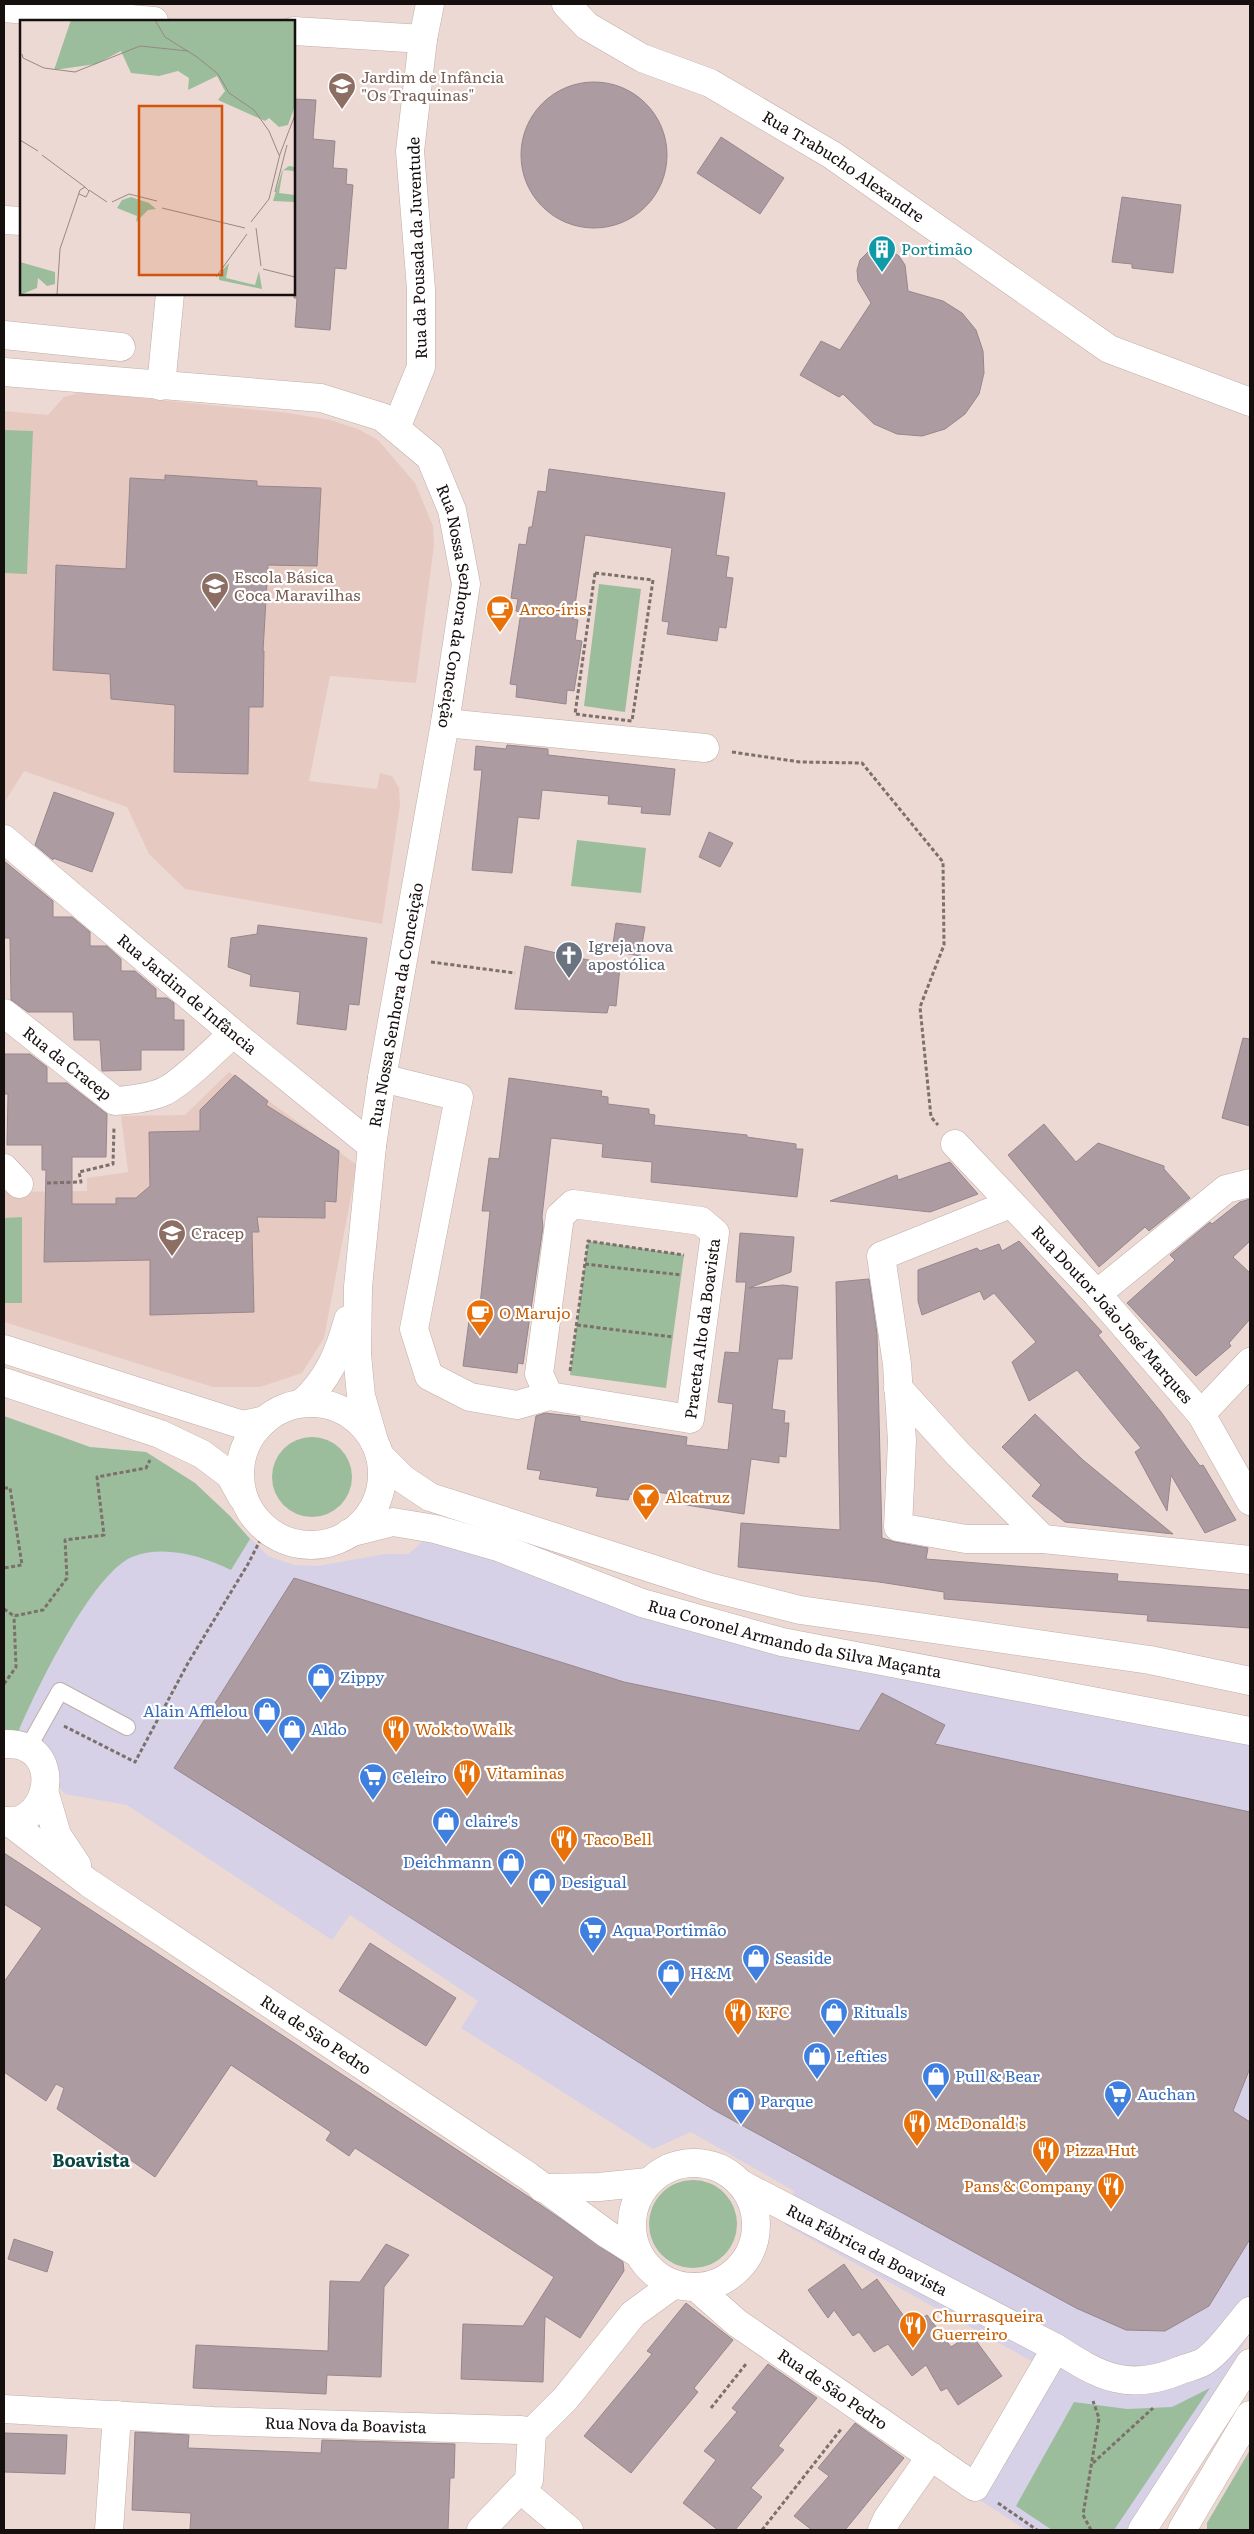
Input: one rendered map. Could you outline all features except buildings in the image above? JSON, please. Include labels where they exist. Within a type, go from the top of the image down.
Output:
[{"type":"street","name":"Rua da Pousada da Juventude","points":[[396,428],[421,367],[421,289],[410,151],[423,39],[430,4]]},
{"type":"street","name":"Rua Trabucho Alexandre","points":[[566,4],[587,26],[642,58],[710,83],[832,155],[1109,349],[1250,402]]},
{"type":"street","points":[[6,7],[143,20]]},
{"type":"street","points":[[295,31],[423,39]]},
{"type":"street","points":[[4,220],[20,221]]},
{"type":"street","points":[[161,386],[170,295]]},
{"type":"street","points":[[7,372],[8,336],[121,347]]},
{"type":"street","name":"Rua Nossa Senhora da Conceição","points":[[7,372],[321,398],[382,417],[430,457],[452,510],[466,584],[445,723],[382,1078],[372,1146],[358,1287]]},
{"type":"street","points":[[445,723],[705,748]]},
{"type":"street","name":"Rua Jardim de Infância","points":[[4,838],[233,1033],[372,1146]]},
{"type":"street","name":"Rua da Cracep","points":[[4,1013],[115,1101],[133,1099],[165,1091],[208,1057],[233,1033]]},
{"type":"street","name":"Praceta Alto da Boavista","points":[[382,1078],[459,1097],[414,1329],[429,1376],[470,1397],[517,1405],[549,1396],[690,1419],[715,1234],[701,1221],[573,1204],[560,1216],[539,1374],[549,1396]]},
{"type":"street","name":"Rua Doutor João José Marques","points":[[955,1144],[1097,1294],[1201,1414],[1250,1501]]},
{"type":"street","points":[[1097,1294],[1226,1189],[1250,1183]]},
{"type":"street","points":[[1010,1204],[881,1256],[898,1388],[902,1441],[898,1528],[966,1539],[1043,1539],[1250,1560]]},
{"type":"street","points":[[302,1404],[317,1390],[338,1354],[358,1287]]},
{"type":"street","points":[[358,1287],[357,1354],[361,1396],[377,1449]]},
{"type":"street","name":"Rua Coronel Armando da Silva Maçanta","points":[[4,1349],[243,1425],[265,1420]]},
{"type":"street","points":[[1201,1414],[1250,1362]]},
{"type":"street","name":"Rua Coronel Armando da Silva Maçanta","points":[[4,1382],[160,1434],[202,1454],[230,1475],[249,1508],[266,1529],[280,1538],[304,1544],[330,1542],[349,1533],[393,1522],[435,1529],[498,1547],[642,1603],[782,1642],[1250,1731]]},
{"type":"street","points":[[898,1388],[958,1454],[1043,1539]]},
{"type":"street","name":"Rua Coronel Armando da Silva Maçanta","points":[[249,1508],[240,1485],[240,1461],[249,1438],[265,1420],[278,1410],[302,1404],[321,1404],[344,1411],[364,1427],[377,1449],[403,1479],[430,1497],[709,1587],[800,1610],[1150,1660],[1250,1681]]},
{"type":"street","name":"Rua Coronel Armando da Silva Maçanta","points":[[349,1533],[365,1519],[377,1500],[381,1478],[377,1449]]},
{"type":"street","points":[[16,1746],[38,1759],[44,1770],[44,1794],[57,1835],[89,1883]]},
{"type":"street","points":[[6,1821],[26,1816],[37,1807],[44,1794]]},
{"type":"street","name":"Rua de São Pedro","points":[[6,1821],[89,1883],[528,2176],[642,2259]]},
{"type":"street","points":[[481,2530],[529,2480],[532,2432],[566,2398],[633,2314],[685,2286],[713,2284],[729,2276],[742,2265],[751,2250],[756,2234],[756,2216],[752,2200],[743,2185],[723,2169],[704,2163],[677,2165],[664,2170],[648,2182],[637,2198],[632,2216],[632,2235],[642,2259],[633,2314]]},
{"type":"street","points":[[542,2188],[599,2187],[648,2182]]},
{"type":"street","name":"Rua Fábrica da Boavista","points":[[743,2185],[1056,2348],[1080,2364],[1114,2378],[1135,2382],[1160,2379],[1206,2360],[1250,2311]]},
{"type":"street","points":[[642,2259],[685,2286]]},
{"type":"street","name":"Rua de São Pedro","points":[[685,2286],[975,2487]]},
{"type":"street","points":[[975,2487],[1056,2348]]},
{"type":"street","points":[[1142,2530],[1247,2367]]},
{"type":"street","name":"Rua Nova da Boavista","points":[[4,2409],[232,2422],[522,2430],[532,2432]]},
{"type":"street","points":[[109,2530],[117,2415]]},
{"type":"street","points":[[1182,2530],[1250,2415]]},
{"type":"street","points":[[882,2530],[887,2519],[931,2456]]},
{"type":"street","points":[[520,2489],[569,2530]]},
{"type":"lane","points":[[16,1746],[60,1691],[126,1727]]},
{"type":"path","points":[[595,573],[653,580],[632,721],[575,714],[595,573]]},
{"type":"path","points":[[705,748],[800,762],[862,763],[943,862],[944,946],[920,1007],[931,1117],[955,1144]]},
{"type":"path","points":[[403,959],[515,973]]},
{"type":"path","points":[[11,1176],[81,1182],[79,1172],[113,1164],[115,1101]]},
{"type":"path","points":[[570,1374],[588,1241],[684,1255],[683,1262]]},
{"type":"path","points":[[586,1264],[681,1275]]},
{"type":"path","points":[[680,1284],[682,1268]]},
{"type":"path","points":[[577,1325],[673,1337]]},
{"type":"path","points":[[672,1346],[674,1328]]},
{"type":"path","points":[[4,1609],[14,1616],[44,1610],[67,1578],[65,1540],[104,1535],[97,1477],[146,1468],[160,1434]]},
{"type":"path","points":[[4,1488],[10,1488],[22,1565],[4,1568]]},
{"type":"path","points":[[188,1663],[248,1564],[266,1529]]},
{"type":"path","points":[[4,1684],[16,1667],[14,1616]]},
{"type":"path","points":[[711,2408],[764,2341]]},
{"type":"path","points":[[1080,2364],[1099,2418],[1093,2464],[1083,2515],[1092,2530]]},
{"type":"path","points":[[1093,2464],[1156,2404]]},
{"type":"path","points":[[762,2530],[859,2406]]},
{"type":"path","points":[[975,2487],[1037,2530]]},
{"type":"shaded area","name":"Escola Básica Coca Maravilhas","points":[[82,392],[289,413],[330,420],[358,429],[378,440],[415,483],[433,526],[434,545],[416,683],[330,676],[309,781],[377,789],[380,773],[392,776],[399,788],[400,805],[382,924],[185,889],[149,854],[127,807],[24,771],[4,803],[4,411],[48,415],[64,397]]},
{"type":"shaded area","name":"Cracep","points":[[229,1072],[357,1165],[324,1338],[302,1373],[260,1387],[213,1387],[4,1322],[4,1192],[87,1191],[87,1178],[128,1172],[121,1116],[185,1115]]},
{"type":"shaded area","points":[[4,1416],[90,1447],[146,1452],[195,1483],[268,1556],[294,1565],[318,1566],[385,1554],[409,1554],[435,1529],[642,1603],[1250,1731],[1250,2333],[1228,2372],[1126,2530],[1026,2530],[963,2489],[1037,2364],[784,2224],[794,2191],[691,2132],[653,2149],[461,2028],[478,2001],[350,1915],[332,1940],[127,1805],[65,1794],[56,1784],[47,1747],[19,1730],[4,1733]]},
{"type":"green space","points":[[4,430],[33,431],[27,574],[4,573]]},
{"type":"green space","points":[[599,584],[641,589],[625,712],[584,706]]},
{"type":"green space","points":[[577,840],[646,848],[641,893],[571,886]]},
{"type":"green space","points":[[22,1217],[22,1303],[4,1303],[4,1218]]},
{"type":"green space","points":[[588,1241],[684,1255],[666,1388],[570,1375]]},
{"type":"green space","points":[[4,1416],[90,1447],[146,1452],[195,1483],[230,1516],[250,1539],[231,1570],[196,1556],[170,1552],[144,1553],[132,1557],[116,1568],[100,1585],[67,1634],[19,1730],[4,1733]]},
{"type":"green space","points":[[304,1437],[320,1437],[341,1448],[352,1469],[352,1485],[341,1506],[320,1517],[304,1517],[290,1511],[278,1499],[272,1485],[272,1469],[278,1455],[290,1443]]},
{"type":"green space","points":[[693,2180],[710,2183],[718,2187],[730,2199],[734,2207],[737,2224],[734,2241],[730,2249],[718,2261],[710,2265],[693,2268],[676,2265],[668,2261],[656,2249],[652,2241],[649,2224],[652,2207],[656,2199],[668,2187],[676,2183]]},
{"type":"green space","points":[[1210,2388],[1114,2530],[1052,2530],[1016,2506],[1074,2402],[1127,2409],[1172,2407]]},
{"type":"green space","points":[[1250,2450],[1250,2530],[1207,2530],[1207,2523]]},
{"type":"place","name":"Jardim de Infância \"Os Traquinas\"","points":[[342,110]]},
{"type":"place","name":"Portimão","points":[[882,273]]},
{"type":"place","name":"Escola Básica Coca Maravilhas","points":[[215,610]]},
{"type":"place","name":"Arco-íris","points":[[500,633]]},
{"type":"place","name":"Igreja nova apostólica","points":[[569,979]]},
{"type":"place","name":"Cracep","points":[[172,1257]]},
{"type":"place","name":"O Marujo","points":[[480,1337]]},
{"type":"place","name":"Alcatruz","points":[[646,1521]]},
{"type":"place","name":"Zippy","points":[[321,1701]]},
{"type":"place","name":"Alain Afflelou","points":[[267,1735]]},
{"type":"place","name":"Aldo","points":[[292,1753]]},
{"type":"place","name":"Wok to Walk","points":[[396,1753]]},
{"type":"place","name":"Vitaminas","points":[[467,1797]]},
{"type":"place","name":"Celeiro","points":[[373,1801]]},
{"type":"place","name":"claire's","points":[[446,1845]]},
{"type":"place","name":"Taco Bell","points":[[564,1863]]},
{"type":"place","name":"Deichmann","points":[[511,1886]]},
{"type":"place","name":"Desigual","points":[[542,1906]]},
{"type":"place","name":"Aqua Portimão","points":[[593,1954]]},
{"type":"place","name":"Seaside","points":[[756,1982]]},
{"type":"place","name":"H&M","points":[[671,1997]]},
{"type":"place","name":"KFC","points":[[738,2036]]},
{"type":"place","name":"Rituals","points":[[834,2036]]},
{"type":"place","name":"Lefties","points":[[817,2080]]},
{"type":"place","name":"Pull & Bear","points":[[936,2100]]},
{"type":"place","name":"Auchan","points":[[1118,2118]]},
{"type":"place","name":"Parque","points":[[741,2125]]},
{"type":"place","name":"McDonald's","points":[[917,2147]]},
{"type":"place","name":"Pizza Hut","points":[[1046,2174]]},
{"type":"place","name":"Pans & Company","points":[[1111,2210]]},
{"type":"place","name":"Churrasqueira Guerreiro","points":[[913,2349]]},
{"type":"district","name":"Boavista","points":[[91,2161]]}]
